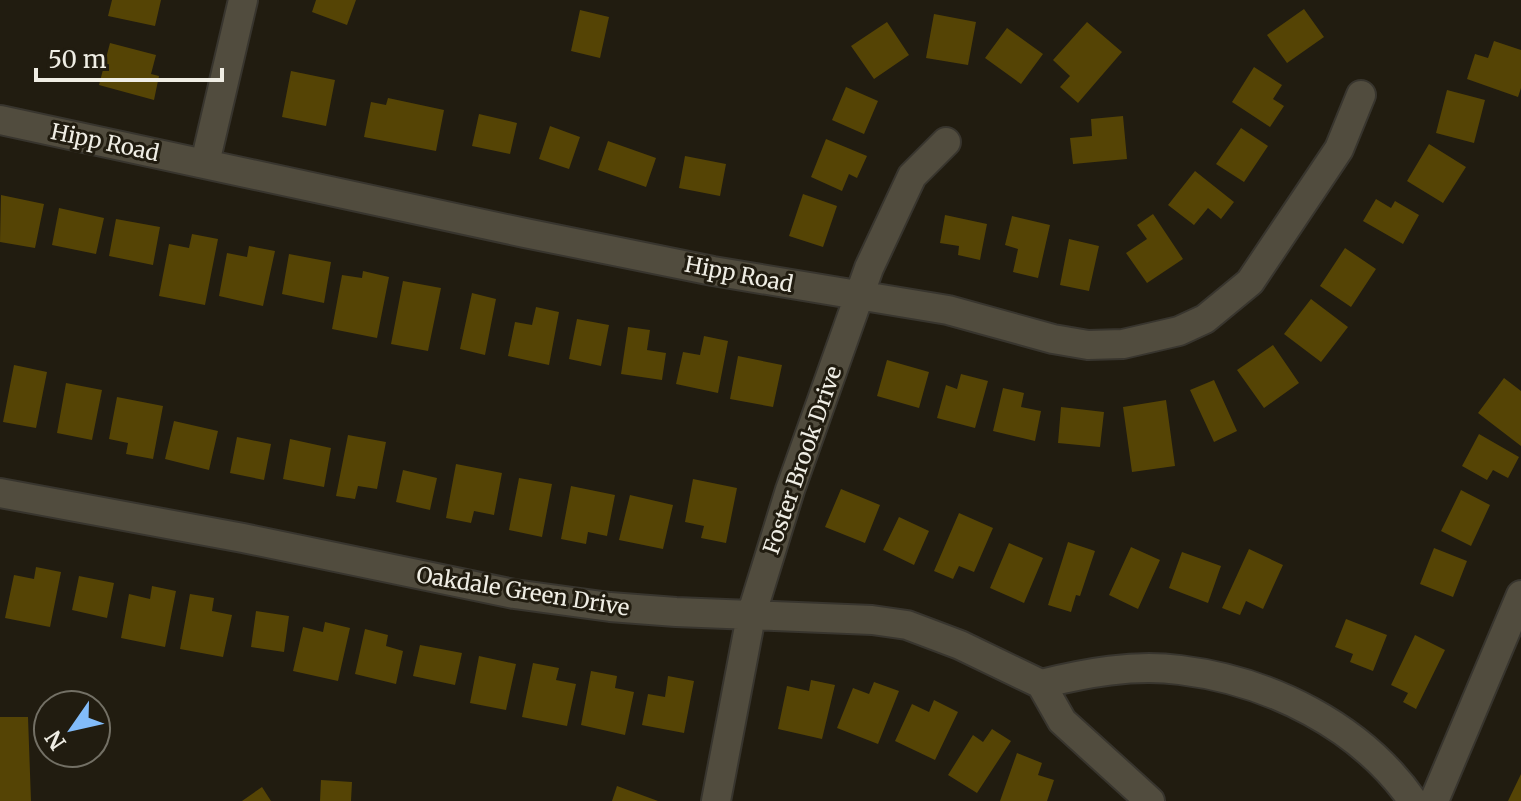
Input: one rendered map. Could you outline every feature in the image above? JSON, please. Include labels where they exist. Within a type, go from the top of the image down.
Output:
[{"type":"street","points":[[205,163],[243,0]]},
{"type":"street","name":"Hipp Road","points":[[0,120],[525,233],[948,310],[1053,339],[1088,345],[1152,339],[1179,331],[1205,319],[1250,282],[1339,149],[1361,95]]},
{"type":"street","name":"Foster Brook Drive","points":[[716,801],[751,616],[790,490],[869,268],[912,176],[946,142]]},
{"type":"street","name":"Oakdale Green Drive","points":[[0,493],[243,538],[514,594],[610,607],[872,620],[907,625],[960,645],[1041,684]]},
{"type":"street","points":[[1434,801],[1521,595]]},
{"type":"street","points":[[1150,801],[1062,721],[1041,684],[1093,672],[1179,670],[1280,696],[1324,718],[1359,744],[1394,774],[1413,801]]},
{"type":"building","points":[[112,0],[161,0],[155,26],[108,16]]},
{"type":"building","points":[[316,0],[356,0],[347,25],[312,12]]},
{"type":"building","points":[[1304,9],[1324,37],[1287,63],[1267,35]]},
{"type":"building","points":[[580,10],[609,17],[600,58],[571,51]]},
{"type":"building","points":[[934,14],[976,22],[968,65],[926,58]]},
{"type":"building","points":[[887,22],[909,55],[874,79],[851,46]]},
{"type":"building","points":[[1087,22],[1122,52],[1078,103],[1060,87],[1070,76],[1053,60]]},
{"type":"building","points":[[1007,28],[1043,54],[1021,84],[985,58]]},
{"type":"building","points":[[1494,41],[1521,50],[1521,88],[1518,97],[1467,79],[1475,54],[1488,58]]},
{"type":"building","points":[[110,43],[156,55],[151,74],[159,76],[154,100],[99,85]]},
{"type":"building","points":[[1254,67],[1282,85],[1273,99],[1284,106],[1270,127],[1232,102]]},
{"type":"building","points":[[291,71],[335,80],[326,126],[282,117]]},
{"type":"building","points":[[846,87],[878,101],[864,134],[832,120]]},
{"type":"building","points":[[1447,90],[1485,100],[1474,143],[1436,133]]},
{"type":"building","points":[[388,98],[444,110],[436,151],[364,137],[371,102],[386,105]]},
{"type":"building","points":[[479,114],[517,123],[510,154],[472,146]]},
{"type":"building","points":[[1123,116],[1127,159],[1073,164],[1070,138],[1092,136],[1091,119]]},
{"type":"building","points":[[550,126],[580,137],[569,169],[539,159]]},
{"type":"building","points":[[1241,128],[1268,146],[1244,182],[1216,164]]},
{"type":"building","points":[[826,139],[867,156],[857,178],[849,174],[842,191],[811,177]]},
{"type":"building","points":[[608,141],[656,158],[646,187],[598,170]]},
{"type":"building","points":[[1429,144],[1466,167],[1443,203],[1407,181]]},
{"type":"building","points":[[685,156],[726,164],[720,196],[679,188]]},
{"type":"building","points":[[1195,171],[1234,202],[1221,219],[1208,208],[1194,225],[1168,205]]},
{"type":"building","points":[[803,194],[837,206],[823,247],[789,236]]},
{"type":"building","points":[[1,195],[44,204],[35,248],[0,242]]},
{"type":"building","points":[[1376,199],[1391,208],[1395,201],[1419,215],[1403,244],[1363,221]]},
{"type":"building","points":[[59,208],[104,218],[96,254],[52,245]]},
{"type":"building","points":[[1153,214],[1183,259],[1147,283],[1126,253],[1147,239],[1137,225]]},
{"type":"building","points":[[945,215],[987,224],[980,260],[958,255],[959,246],[940,243]]},
{"type":"building","points":[[1012,216],[1050,225],[1038,278],[1013,272],[1018,249],[1005,245]]},
{"type":"building","points":[[116,219],[160,227],[153,265],[109,256]]},
{"type":"building","points":[[192,234],[218,239],[205,305],[159,296],[169,244],[189,248]]},
{"type":"building","points":[[1069,239],[1099,246],[1089,291],[1060,285]]},
{"type":"building","points":[[249,246],[275,251],[263,306],[219,296],[227,253],[247,257]]},
{"type":"building","points":[[1345,248],[1376,269],[1351,307],[1320,286]]},
{"type":"building","points":[[289,254],[331,262],[324,303],[282,294]]},
{"type":"building","points":[[363,271],[389,277],[377,338],[332,329],[342,275],[362,278]]},
{"type":"building","points":[[403,281],[441,288],[428,351],[391,344]]},
{"type":"building","points":[[472,293],[496,299],[485,355],[460,349]]},
{"type":"building","points":[[1311,299],[1348,327],[1321,362],[1284,334]]},
{"type":"building","points":[[536,307],[559,312],[549,365],[508,356],[515,322],[532,325]]},
{"type":"building","points":[[577,319],[609,325],[601,366],[569,359]]},
{"type":"building","points":[[628,327],[650,330],[647,350],[666,353],[662,380],[621,374]]},
{"type":"building","points":[[704,336],[728,341],[718,393],[676,384],[683,352],[700,355]]},
{"type":"building","points":[[1273,345],[1299,383],[1264,408],[1237,370]]},
{"type":"building","points":[[738,356],[782,365],[773,407],[730,399]]},
{"type":"building","points":[[887,360],[929,372],[919,408],[877,396]]},
{"type":"building","points":[[14,365],[47,372],[36,428],[3,422]]},
{"type":"building","points":[[961,374],[988,381],[975,428],[937,418],[946,385],[957,389]]},
{"type":"building","points":[[1504,378],[1521,391],[1521,446],[1478,413]]},
{"type":"building","points":[[1214,380],[1237,431],[1214,442],[1190,390]]},
{"type":"building","points":[[66,383],[102,390],[92,440],[57,433]]},
{"type":"building","points":[[1003,388],[1024,393],[1021,407],[1041,411],[1035,441],[993,431]]},
{"type":"building","points":[[117,397],[163,406],[153,459],[126,454],[128,443],[109,439]]},
{"type":"building","points":[[1166,400],[1175,466],[1132,472],[1123,407]]},
{"type":"building","points":[[1061,407],[1104,412],[1100,447],[1058,443]]},
{"type":"building","points":[[174,421],[218,431],[209,470],[165,459]]},
{"type":"building","points":[[1479,434],[1519,457],[1508,478],[1493,470],[1487,480],[1462,466]]},
{"type":"building","points":[[348,435],[386,442],[377,489],[358,486],[355,499],[336,496]]},
{"type":"building","points":[[237,437],[271,444],[264,480],[230,473]]},
{"type":"building","points":[[290,439],[331,448],[324,487],[283,479]]},
{"type":"building","points":[[456,464],[502,473],[494,515],[474,511],[471,523],[446,518]]},
{"type":"building","points":[[403,470],[437,478],[430,510],[396,502]]},
{"type":"building","points":[[519,478],[552,484],[542,537],[509,530]]},
{"type":"building","points":[[693,479],[737,488],[726,543],[701,538],[704,526],[685,522]]},
{"type":"building","points":[[571,486],[615,495],[607,536],[588,532],[586,544],[561,539]]},
{"type":"building","points":[[841,489],[880,505],[865,543],[825,527]]},
{"type":"building","points":[[1461,490],[1490,505],[1471,546],[1441,531]]},
{"type":"building","points":[[630,495],[673,505],[663,549],[619,540]]},
{"type":"building","points":[[959,513],[993,528],[974,572],[959,566],[953,579],[934,571]]},
{"type":"building","points":[[899,517],[929,531],[914,565],[883,550]]},
{"type":"building","points":[[1068,542],[1095,551],[1080,596],[1076,595],[1071,612],[1048,605]]},
{"type":"building","points":[[1009,543],[1043,558],[1024,603],[990,588]]},
{"type":"building","points":[[1131,547],[1160,560],[1138,609],[1109,595]]},
{"type":"building","points":[[1434,548],[1467,561],[1453,597],[1420,584]]},
{"type":"building","points":[[1249,549],[1283,565],[1263,609],[1246,601],[1240,615],[1222,608]]},
{"type":"building","points":[[1182,552],[1221,566],[1208,603],[1169,588]]},
{"type":"building","points":[[36,567],[61,572],[50,627],[5,618],[14,575],[34,579]]},
{"type":"building","points":[[79,576],[114,583],[107,618],[72,610]]},
{"type":"building","points":[[152,586],[176,591],[165,647],[121,638],[129,594],[150,599]]},
{"type":"building","points":[[190,594],[214,598],[212,611],[232,615],[223,657],[180,649]]},
{"type":"building","points":[[256,611],[289,616],[284,652],[251,647]]},
{"type":"building","points":[[1346,619],[1387,635],[1373,671],[1350,662],[1353,654],[1335,647]]},
{"type":"building","points":[[325,622],[350,628],[338,681],[293,671],[303,627],[323,632]]},
{"type":"building","points":[[365,629],[388,635],[386,646],[403,651],[396,684],[355,674]]},
{"type":"building","points":[[1415,635],[1445,650],[1416,709],[1403,702],[1408,693],[1391,685]]},
{"type":"building","points":[[420,645],[462,653],[455,685],[413,676]]},
{"type":"building","points":[[479,656],[516,664],[506,710],[470,703]]},
{"type":"building","points":[[533,663],[559,668],[556,680],[576,684],[567,726],[522,717]]},
{"type":"building","points":[[591,671],[617,676],[615,688],[634,692],[625,735],[581,725]]},
{"type":"building","points":[[668,676],[694,681],[684,733],[642,725],[648,694],[665,697]]},
{"type":"building","points":[[811,680],[835,685],[822,739],[778,729],[787,686],[809,691]]},
{"type":"building","points":[[874,682],[899,691],[878,744],[837,728],[853,688],[869,694]]},
{"type":"building","points":[[934,700],[958,712],[935,760],[895,741],[912,704],[929,712]]},
{"type":"building","points":[[0,717],[28,717],[31,801],[0,801]]},
{"type":"building","points":[[992,729],[1011,741],[977,793],[948,775],[973,735],[983,742]]},
{"type":"building","points":[[1017,753],[1042,763],[1038,775],[1054,780],[1047,801],[1000,801]]},
{"type":"building","points":[[1521,774],[1521,801],[1508,801]]},
{"type":"building","points":[[321,780],[352,782],[351,801],[320,801]]},
{"type":"building","points":[[617,786],[658,801],[612,801]]},
{"type":"building","points":[[262,787],[271,801],[242,801]]}]
